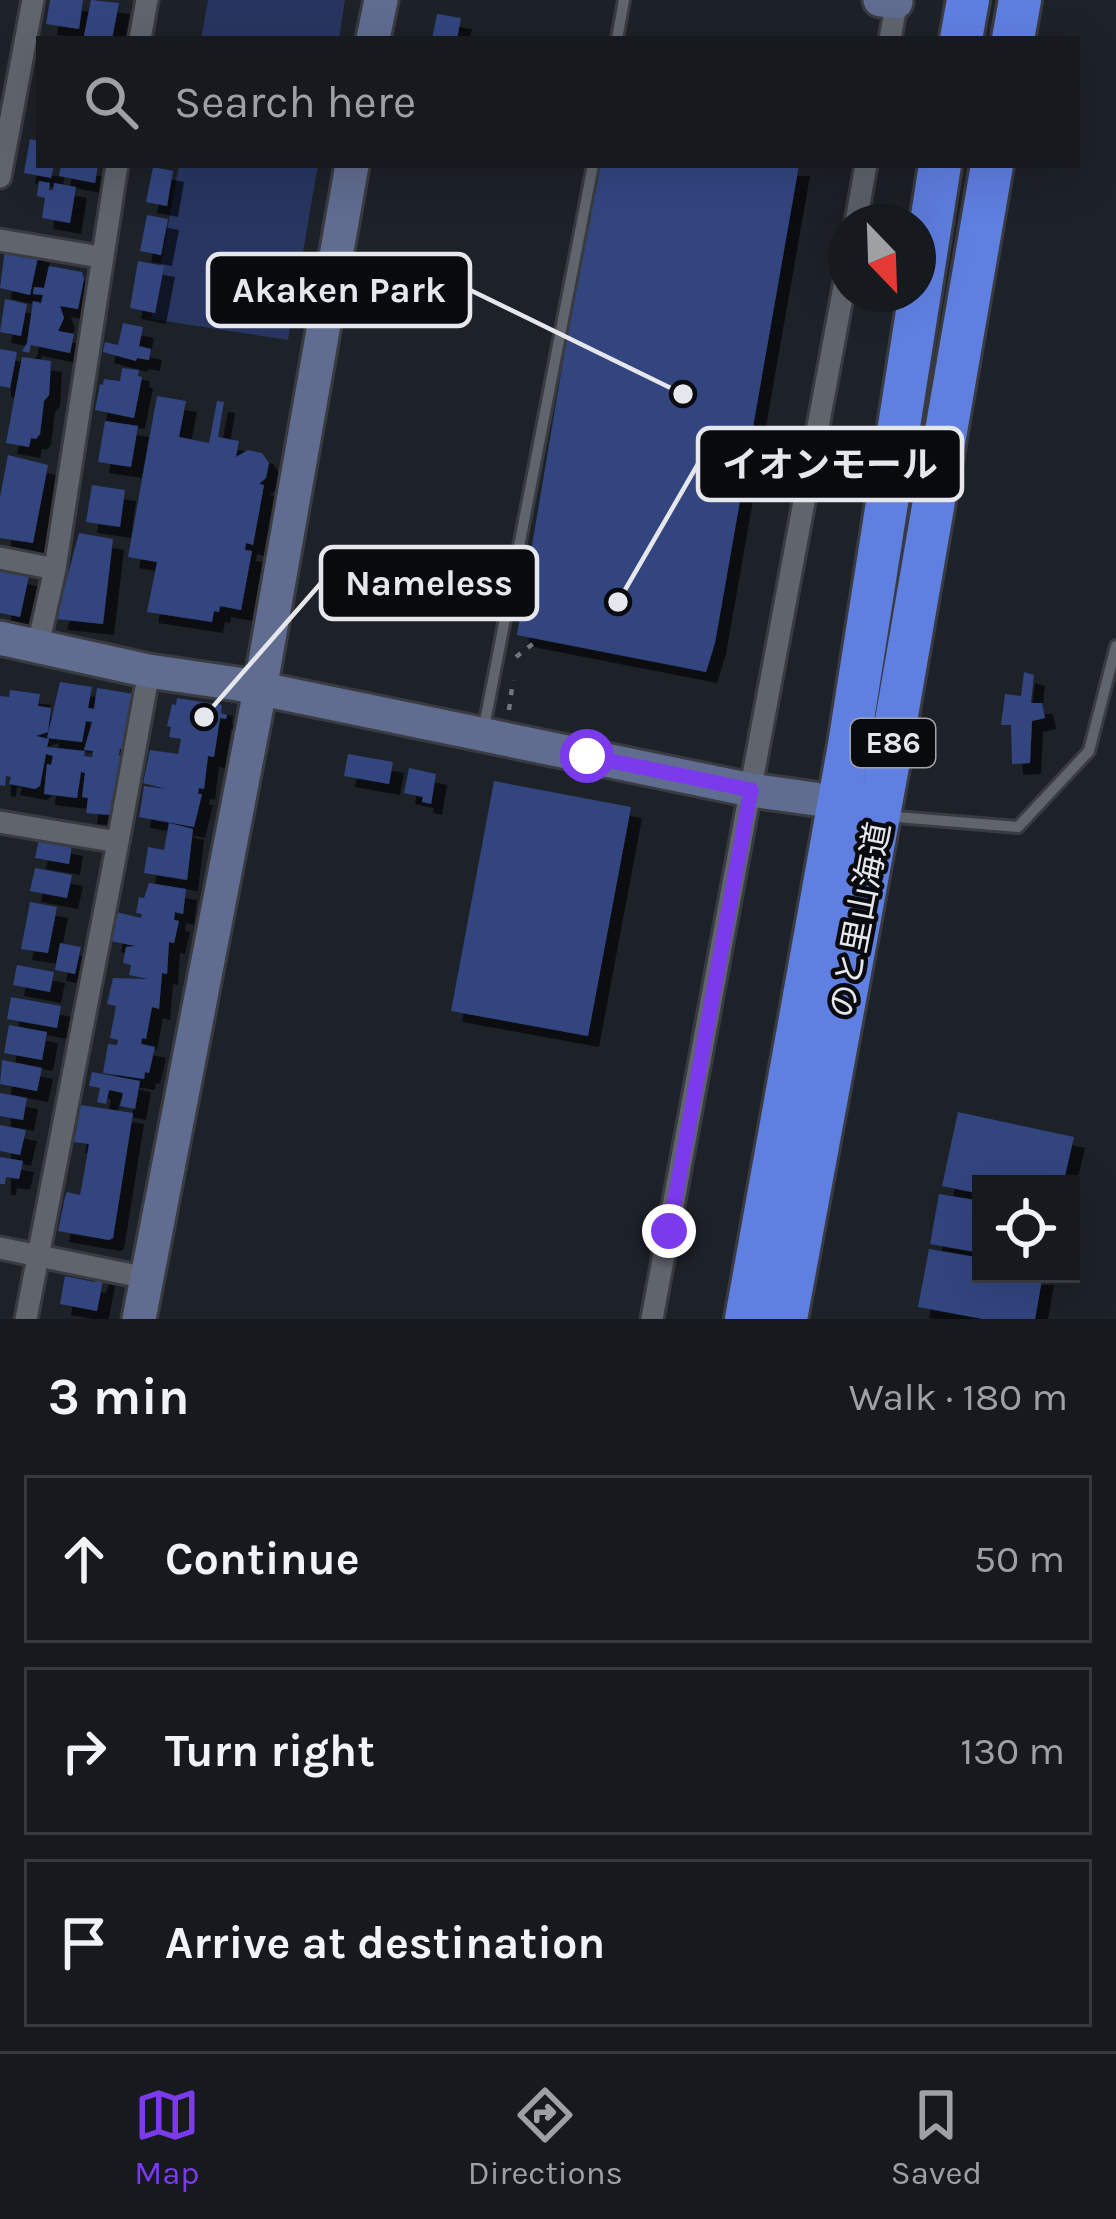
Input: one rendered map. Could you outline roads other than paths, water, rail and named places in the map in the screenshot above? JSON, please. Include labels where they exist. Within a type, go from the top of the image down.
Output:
[{"type":"highway","points":[[962,36],[968,0]]},
{"type":"highway","points":[[1014,36],[1020,0]]},
{"type":"highway","name":"のと里山海道","points":[[746,1319],[849,745],[940,168]]},
{"type":"highway","name":"のと里山海道","points":[[786,1319],[896,727],[991,168]]},
{"type":"street","points":[[0,177],[33,0]]},
{"type":"street","points":[[141,36],[147,0]]},
{"type":"street","points":[[375,36],[381,0]]},
{"type":"street","points":[[890,36],[891,1]]},
{"type":"street","points":[[38,645],[55,569],[116,168]]},
{"type":"street","points":[[139,1319],[260,690],[351,168]]},
{"type":"street","points":[[859,204],[865,168]]},
{"type":"street","points":[[0,240],[100,257]]},
{"type":"street","points":[[652,1319],[839,312]]},
{"type":"street","points":[[0,559],[55,569]]},
{"type":"street","points":[[0,638],[815,799]]},
{"type":"street","points":[[26,1319],[149,671]]},
{"type":"street","points":[[0,822],[118,842]]},
{"type":"street","points":[[0,1249],[147,1278]]},
{"type":"lane","points":[[618,36],[624,0]]},
{"type":"lane","points":[[493,737],[592,168]]},
{"type":"lane","points":[[897,817],[1018,827],[1089,752],[1116,646]]},
{"type":"place","name":"Akaken Park","points":[[683,394]]},
{"type":"place","name":"イオンモール","points":[[618,602]]},
{"type":"place","name":"Nameless","points":[[204,717]]}]
